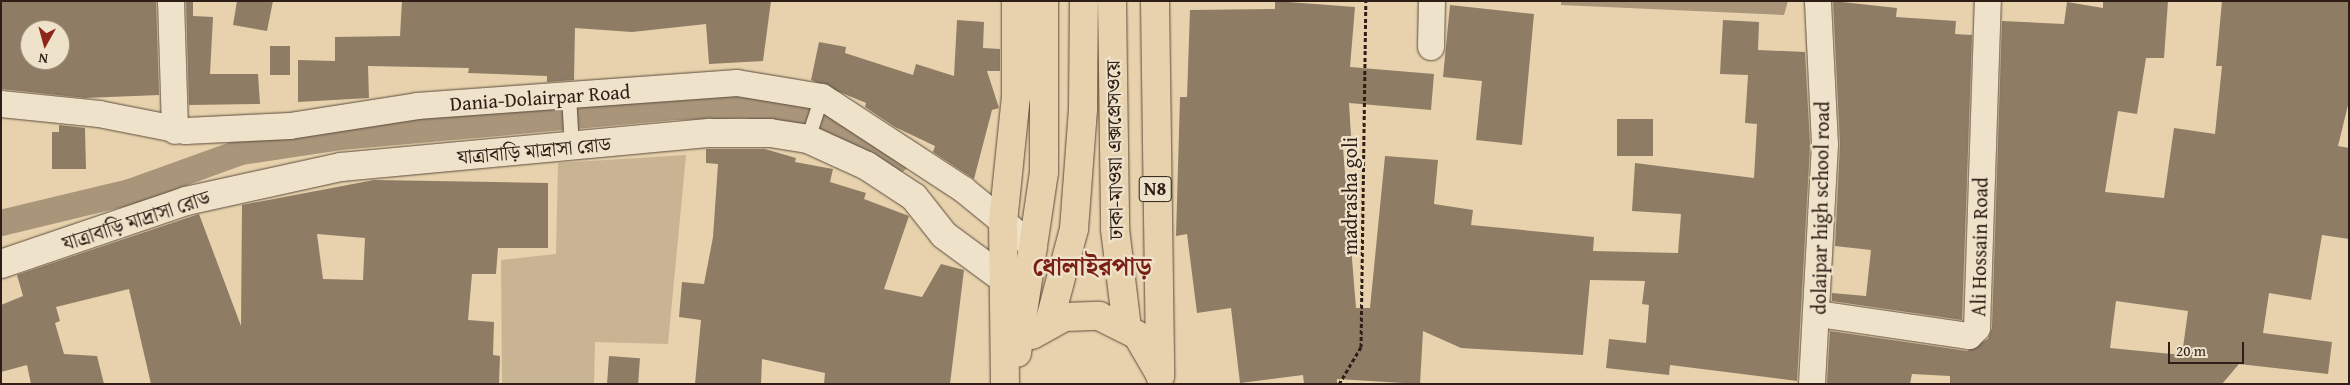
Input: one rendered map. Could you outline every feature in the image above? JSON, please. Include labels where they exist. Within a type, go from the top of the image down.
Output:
[{"type":"highway","points":[[1006,384],[1003,222],[1016,97],[1016,1]]},
{"type":"highway","name":"N8","points":[[1006,384],[1017,353],[1044,172],[1044,1]]},
{"type":"highway","name":"ঢাকা-মাওয়া এক্সপ্রেসওয়ে","points":[[1048,323],[1074,229],[1083,109],[1084,1]]},
{"type":"highway","name":"ঢাকা-মাওয়া এক্সপ্রেসওয়ে","points":[[1112,1],[1114,229],[1127,328]]},
{"type":"highway","name":"N8","points":[[1155,1],[1161,380]]},
{"type":"highway","name":"N8","points":[[1017,353],[1048,323],[1082,314],[1127,328],[1153,356],[1161,380]]},
{"type":"street","points":[[171,1],[175,131]]},
{"type":"street","points":[[1431,47],[1432,1]]},
{"type":"street","name":"dolaipar high school road","points":[[1812,384],[1818,314],[1825,145],[1818,1]]},
{"type":"street","name":"Ali Hossain Road","points":[[1818,314],[1969,336],[1977,328],[1988,1]]},
{"type":"street","name":"Dania-Dolairpar Road","points":[[1,104],[99,114],[175,131],[290,126],[417,106],[737,84],[822,97],[964,190],[1034,247]]},
{"type":"street","name":"যাত্রাবাড়ি মাদ্রাসা রোড","points":[[1,264],[186,201],[341,167],[572,148],[710,133],[770,133],[808,139],[867,166],[914,197],[944,235],[1025,295]]},
{"type":"lane","points":[[569,95],[572,148]]},
{"type":"lane","points":[[808,139],[822,97]]},
{"type":"path","name":"madrasha goli","points":[[1339,384],[1361,347],[1366,1]]},
{"type":"shaded area","points":[[1561,1],[1788,1],[1784,15],[1561,5]]},
{"type":"shaded area","points":[[686,155],[668,344],[595,342],[594,384],[502,384],[501,260],[556,254],[558,163]]},
{"type":"building","points":[[1,1],[156,1],[159,95],[85,98],[1,89]]},
{"type":"building","points":[[186,1],[193,1],[193,16],[213,17],[210,74],[258,74],[260,104],[189,105]]},
{"type":"building","points":[[237,1],[273,1],[267,31],[233,25]]},
{"type":"building","points":[[402,1],[771,1],[763,61],[709,64],[706,24],[632,32],[575,28],[574,80],[547,82],[547,76],[468,73],[469,68],[368,66],[369,98],[298,102],[298,60],[335,61],[335,37],[400,36]]},
{"type":"building","points":[[1275,1],[1355,7],[1350,67],[1434,74],[1431,110],[1349,103],[1351,136],[1342,136],[1356,308],[1370,308],[1385,156],[1438,160],[1434,204],[1473,210],[1471,225],[1594,237],[1593,251],[1678,253],[1681,214],[1632,211],[1635,163],[1754,178],[1757,124],[1745,123],[1748,75],[1720,74],[1723,20],[1759,22],[1758,50],[1805,52],[1810,145],[1797,381],[1670,365],[1669,375],[1606,368],[1609,339],[1646,343],[1649,305],[1642,304],[1645,281],[1590,280],[1583,355],[1461,348],[1423,331],[1420,384],[1337,379],[1337,384],[1304,384],[1303,375],[1240,383],[1231,308],[1197,313],[1187,234],[1176,236],[1180,97],[1187,97],[1190,10],[1275,9]]},
{"type":"building","points":[[1833,1],[1897,8],[1896,17],[1956,21],[1955,34],[1972,35],[1962,320],[1832,301],[1832,293],[1866,296],[1871,250],[1835,246],[1840,144]]},
{"type":"building","points":[[2103,1],[2168,1],[2164,58],[2146,58],[2137,114],[2118,111],[2105,192],[2164,198],[2174,128],[2215,134],[2222,66],[2216,66],[2222,1],[2349,1],[2349,101],[2338,146],[2349,148],[2349,239],[2322,235],[2311,300],[2269,293],[2263,333],[2332,342],[2328,374],[2239,364],[2222,384],[1950,384],[1950,376],[1912,374],[1910,384],[1827,384],[1830,331],[1967,351],[1988,339],[1992,328],[2002,21],[2064,24],[2067,2],[2103,8]],"holes":[[[2116,301],[2188,311],[2182,355],[2110,348]]]},
{"type":"building","points":[[1450,5],[1534,14],[1522,145],[1476,140],[1482,81],[1443,77]]},
{"type":"building","points":[[957,20],[984,22],[983,48],[1000,49],[1000,71],[987,71],[999,108],[992,110],[974,179],[933,152],[935,146],[895,127],[865,107],[866,103],[811,80],[819,42],[846,47],[845,53],[913,75],[916,64],[954,76]]},
{"type":"building","points":[[270,46],[290,46],[290,75],[270,75]]},
{"type":"building","points":[[1617,119],[1653,119],[1653,156],[1617,156]]},
{"type":"building","points":[[59,125],[85,128],[86,169],[52,169],[52,132],[59,132]]},
{"type":"building","points":[[706,149],[765,149],[796,158],[795,162],[833,169],[830,182],[866,193],[864,199],[909,216],[884,289],[922,297],[941,264],[964,270],[950,384],[824,384],[825,373],[762,359],[761,384],[695,384],[701,320],[679,317],[682,282],[704,284],[713,237],[718,164],[706,163]]},
{"type":"building","points":[[374,180],[548,183],[548,248],[498,248],[496,274],[472,274],[468,320],[494,322],[493,355],[500,356],[499,384],[151,384],[129,289],[56,307],[60,321],[55,323],[64,354],[97,356],[104,384],[31,384],[27,365],[1,372],[1,305],[23,296],[17,275],[199,214],[241,326],[242,205]],"holes":[[[317,234],[365,238],[363,280],[323,279]]]},
{"type":"building","points":[[609,356],[640,358],[638,384],[607,384]]},
{"type":"waterway","points":[[1,223],[130,192],[241,152],[340,137],[675,107],[746,105],[807,116],[866,141],[896,160]]},
{"type":"district","name":"ধোলাইরপাড়","points":[[1092,266]]}]
